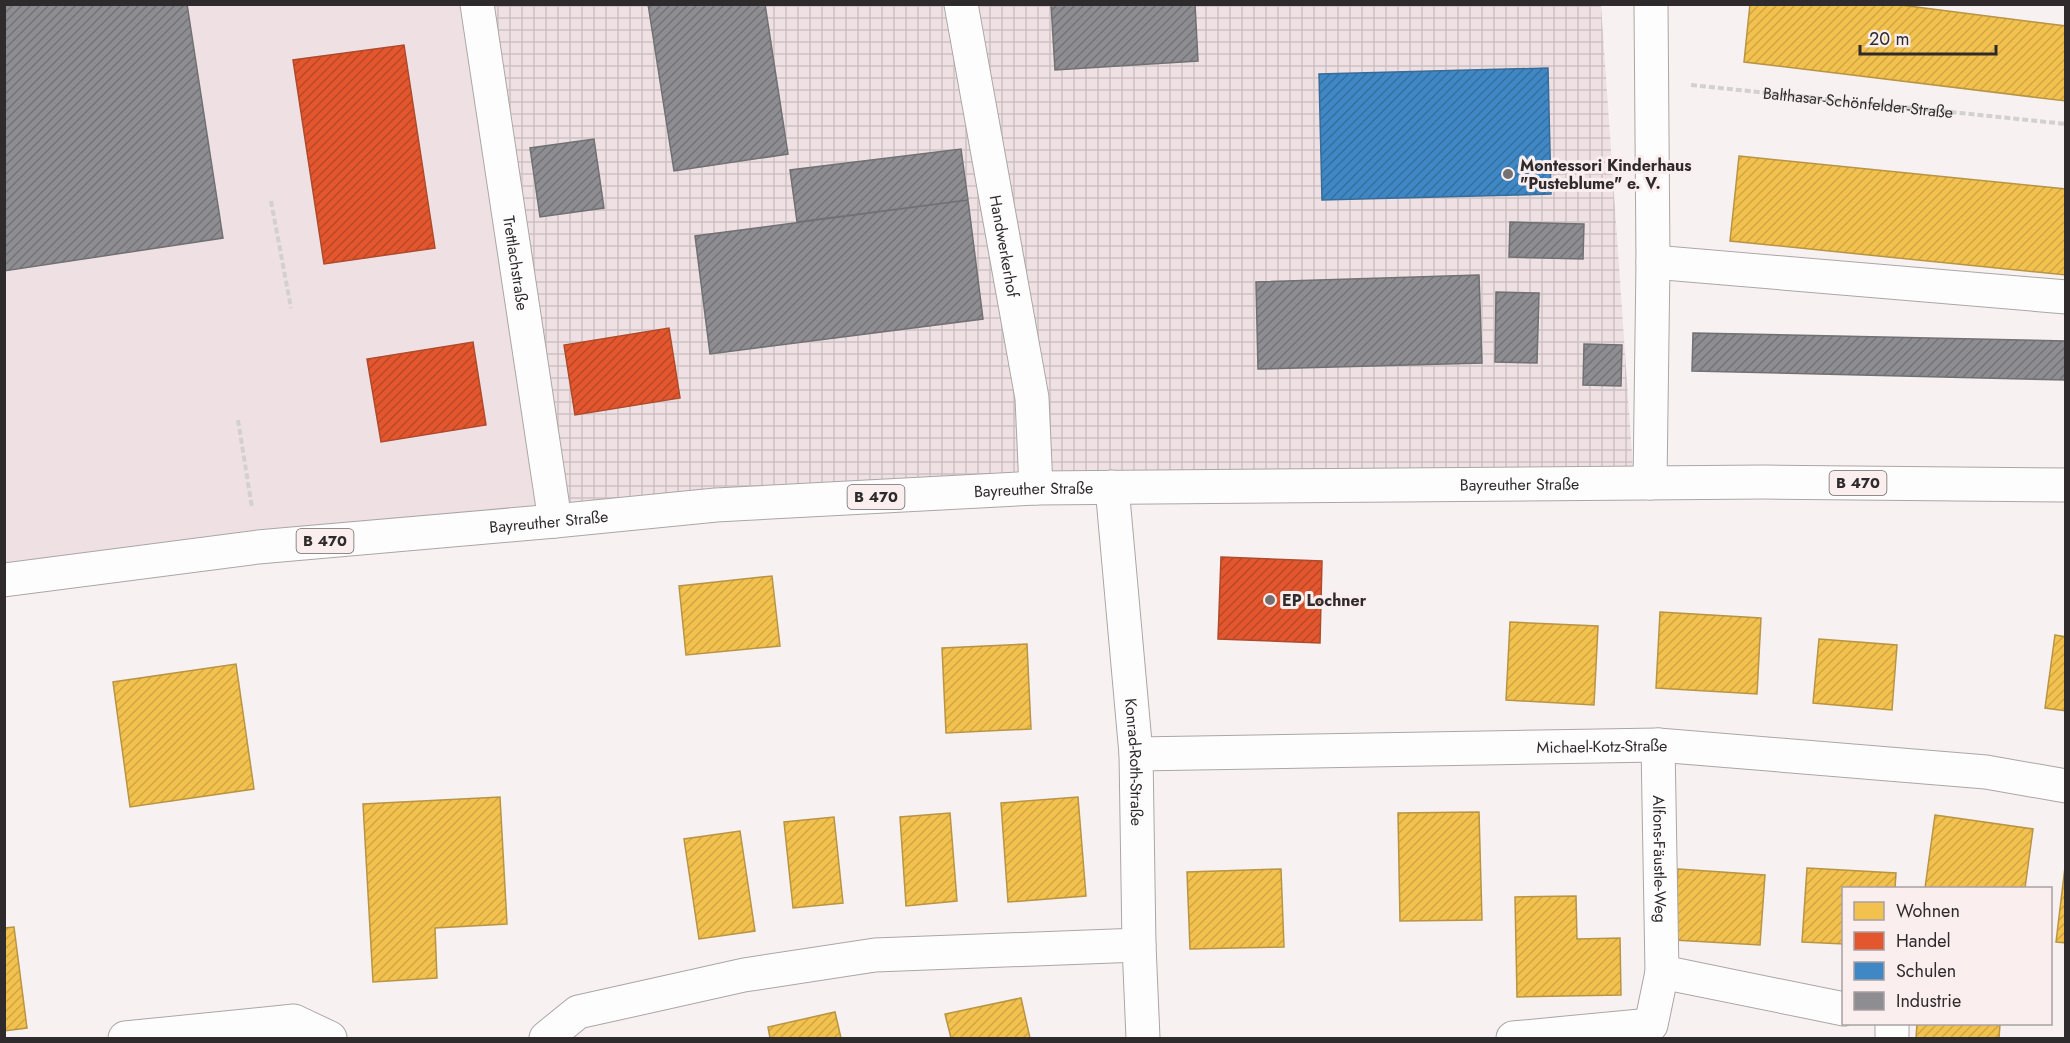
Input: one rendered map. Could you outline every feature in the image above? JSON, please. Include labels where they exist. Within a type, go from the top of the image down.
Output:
[{"type":"street","name":"Trettlachstraße","points":[[477,4],[555,521]]},
{"type":"street","name":"Handwerkerhof","points":[[961,4],[1032,398],[1036,488]]},
{"type":"street","points":[[1650,4],[1653,262],[1650,483]]},
{"type":"street","points":[[1653,262],[2066,297]]},
{"type":"street","name":"Bayreuther Straße","points":[[4,580],[258,547],[716,505],[1036,488],[1764,482],[2066,485]]},
{"type":"street","name":"Konrad-Roth-Straße","points":[[1112,487],[1136,754],[1143,1038]]},
{"type":"street","name":"Michael-Kotz-Straße","points":[[1136,754],[1658,745],[1986,772],[2066,786]]},
{"type":"street","name":"Alfons-Fäustle-Weg","points":[[1513,1038],[1651,1025],[1662,972],[1658,745]]},
{"type":"street","points":[[546,1038],[578,1012],[766,972],[875,955],[1139,945]]},
{"type":"street","points":[[1662,972],[1842,1009]]},
{"type":"street","points":[[125,1038],[294,1021],[330,1038]]},
{"type":"path","name":"Balthasar-Schönfelder-Straße","points":[[1652,81],[2066,124]]},
{"type":"path","points":[[271,201],[291,308]]},
{"type":"path","points":[[238,420],[258,547]]},
{"type":"shaded area","points":[[4,5],[487,5],[565,511],[5,563]]},
{"type":"shaded area","points":[[487,5],[1601,5],[1634,483],[565,511]]},
{"type":"building: Wohnen","points":[[1750,4],[1893,4],[2066,26],[2066,101],[1744,62]]},
{"type":"building: Wohnen","points":[[1739,156],[2066,189],[2066,275],[1730,241]]},
{"type":"building: Wohnen","points":[[772,576],[780,646],[686,655],[679,586]]},
{"type":"building: Wohnen","points":[[1660,612],[1761,618],[1757,694],[1656,688]]},
{"type":"building: Wohnen","points":[[1510,622],[1598,626],[1594,705],[1506,700]]},
{"type":"building: Wohnen","points":[[2055,635],[2066,637],[2066,711],[2045,708]]},
{"type":"building: Wohnen","points":[[1819,639],[1897,645],[1892,710],[1813,703]]},
{"type":"building: Wohnen","points":[[1027,644],[1031,729],[946,733],[942,648]]},
{"type":"building: Wohnen","points":[[236,664],[254,789],[130,807],[113,682]]},
{"type":"building: Wohnen","points":[[500,797],[507,924],[435,928],[437,978],[373,982],[363,804]]},
{"type":"building: Wohnen","points":[[1078,797],[1086,896],[1008,902],[1001,803]]},
{"type":"building: Wohnen","points":[[1479,812],[1482,920],[1400,921],[1398,813]]},
{"type":"building: Wohnen","points":[[950,813],[957,901],[906,906],[900,817]]},
{"type":"building: Wohnen","points":[[1935,815],[2033,829],[2025,887],[1925,887]]},
{"type":"building: Wohnen","points":[[834,817],[843,903],[793,908],[784,822]]},
{"type":"building: Wohnen","points":[[740,831],[755,931],[699,939],[684,839]]},
{"type":"building: Wohnen","points":[[2066,867],[2066,943],[2056,942]]},
{"type":"building: Wohnen","points":[[1807,868],[1896,873],[1895,887],[1842,887],[1842,944],[1802,942]]},
{"type":"building: Wohnen","points":[[1281,869],[1284,947],[1190,949],[1187,872]]},
{"type":"building: Wohnen","points":[[1678,869],[1765,875],[1760,945],[1674,940]]},
{"type":"building: Wohnen","points":[[1576,896],[1577,939],[1620,938],[1621,995],[1517,997],[1515,897]]},
{"type":"building: Wohnen","points":[[14,927],[27,1028],[4,1031],[4,928]]},
{"type":"building: Wohnen","points":[[1021,998],[1030,1038],[951,1038],[945,1014]]},
{"type":"building: Wohnen","points":[[835,1012],[841,1038],[770,1038],[768,1027]]},
{"type":"building: Wohnen","points":[[1917,1025],[2000,1025],[1999,1038],[1916,1038]]},
{"type":"building: Handel","points":[[404,45],[435,248],[324,264],[293,60]]},
{"type":"building: Handel","points":[[669,328],[680,398],[575,415],[564,345]]},
{"type":"building: Handel","points":[[473,342],[486,425],[381,442],[367,359]]},
{"type":"building: Handel","points":[[1221,557],[1322,561],[1320,643],[1218,639]]},
{"type":"building: Schulen","points":[[1548,68],[1551,194],[1322,200],[1319,74]]},
{"type":"building: Industrie","points":[[4,4],[187,4],[223,238],[4,271]]},
{"type":"building: Industrie","points":[[648,4],[765,4],[788,154],[674,171]]},
{"type":"building: Industrie","points":[[1051,4],[1195,4],[1198,61],[1055,70]]},
{"type":"building: Industrie","points":[[594,139],[604,208],[540,217],[530,148]]},
{"type":"building: Industrie","points":[[961,149],[968,200],[797,222],[790,170]]},
{"type":"building: Industrie","points":[[968,200],[983,319],[710,354],[695,236]]},
{"type":"building: Industrie","points":[[1510,222],[1584,224],[1583,259],[1509,257]]},
{"type":"building: Industrie","points":[[1479,275],[1482,363],[1258,369],[1256,282]]},
{"type":"building: Industrie","points":[[1496,292],[1539,293],[1537,363],[1495,362]]},
{"type":"building: Industrie","points":[[1693,333],[2066,341],[2066,380],[1692,371]]},
{"type":"building: Industrie","points":[[1584,344],[1622,345],[1621,386],[1583,385]]},
{"type":"place","name":"Montessori Kinderhaus \"Pusteblume\" e. V.","points":[[1508,174]]},
{"type":"place","name":"EP Lochner","points":[[1270,600]]}]
